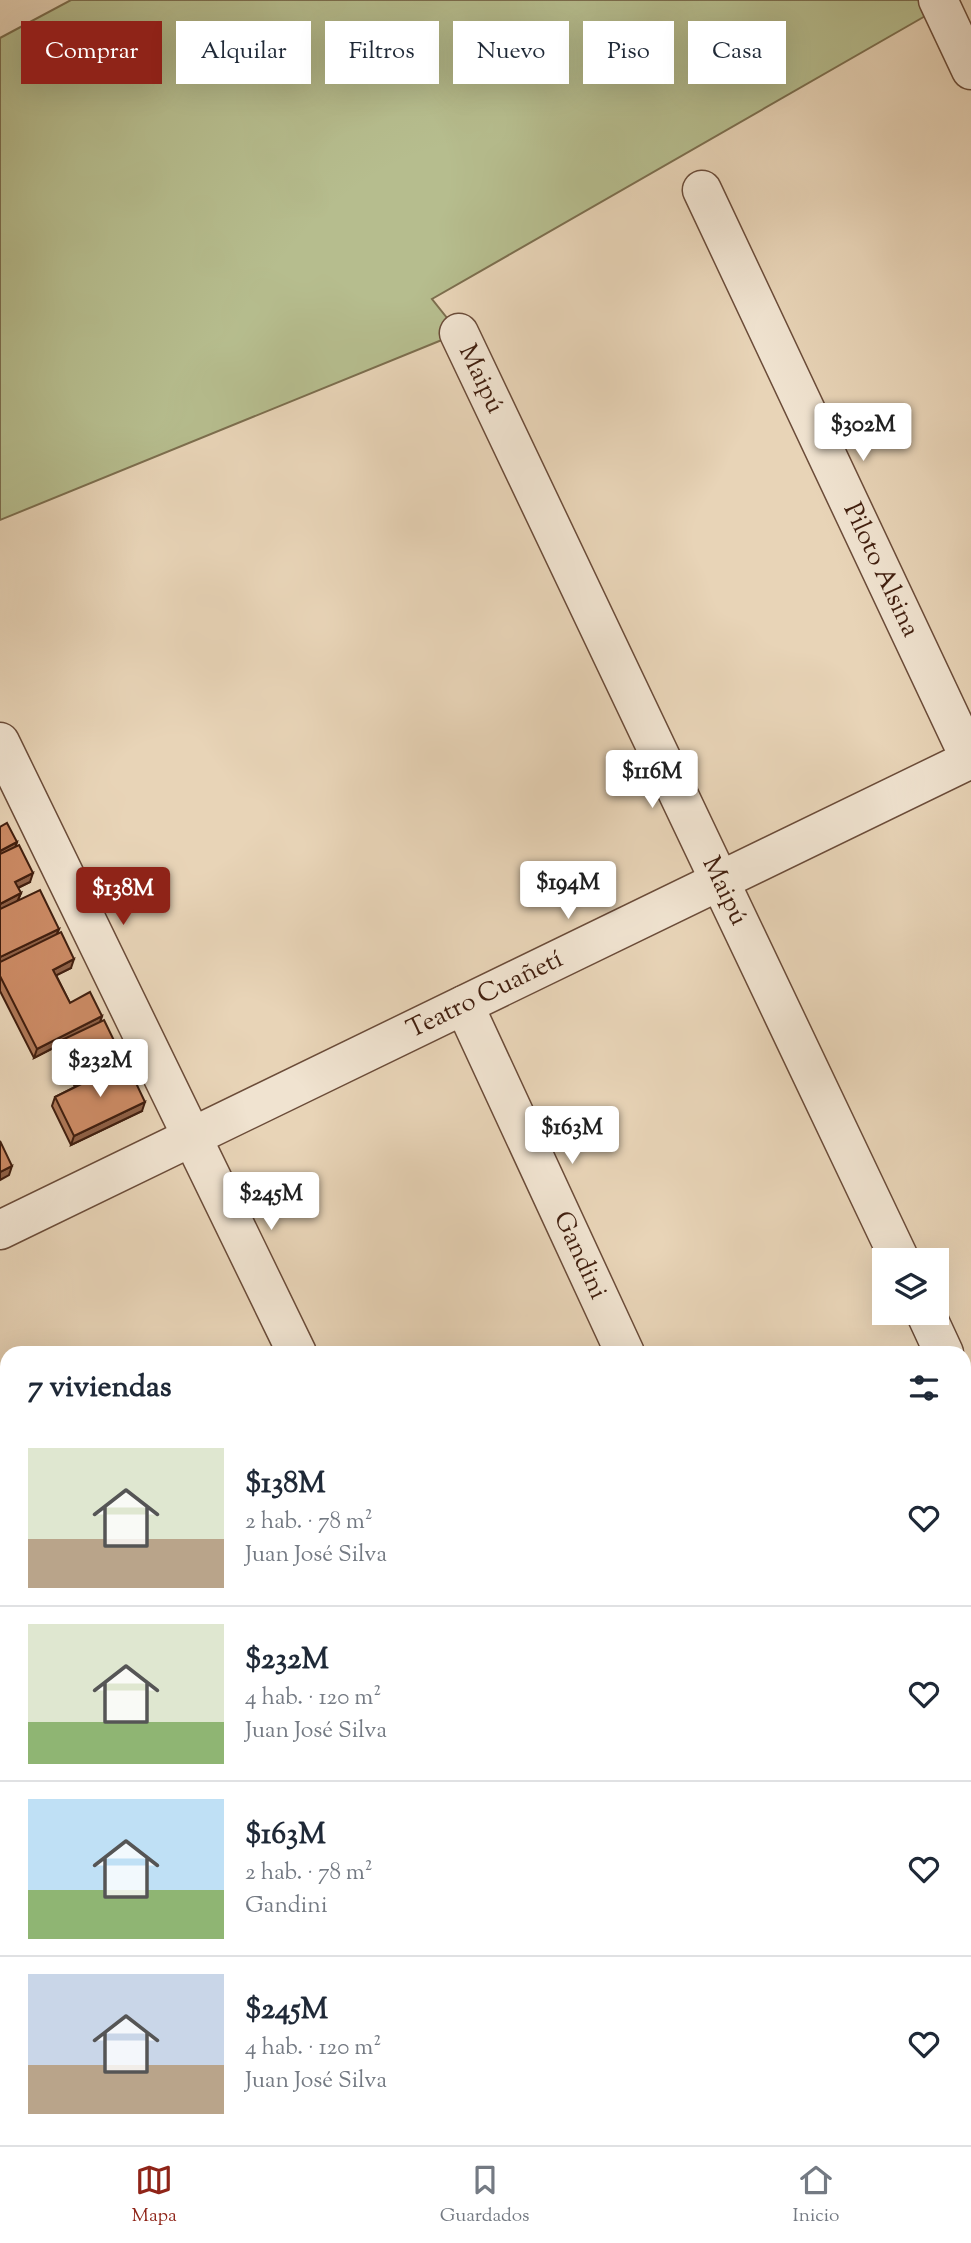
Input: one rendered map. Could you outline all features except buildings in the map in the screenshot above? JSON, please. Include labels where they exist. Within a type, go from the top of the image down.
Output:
[{"type":"street","points":[[937,0],[971,69]]},
{"type":"street","name":"Piloto Alsina","points":[[702,190],[971,760]]},
{"type":"street","name":"Maipú","points":[[459,333],[894,1248]]},
{"type":"street","points":[[0,742],[294,1346]]},
{"type":"street","name":"Teatro Cuañetí","points":[[0,1230],[971,760]]},
{"type":"street","name":"Gandini","points":[[464,1005],[622,1346]]},
{"type":"street","points":[[931,1325],[941,1346]]},
{"type":"green space","points":[[71,0],[937,0],[941,7],[432,299],[459,333],[0,520],[0,38],[21,27],[21,84],[162,84],[162,21],[32,21]]}]
